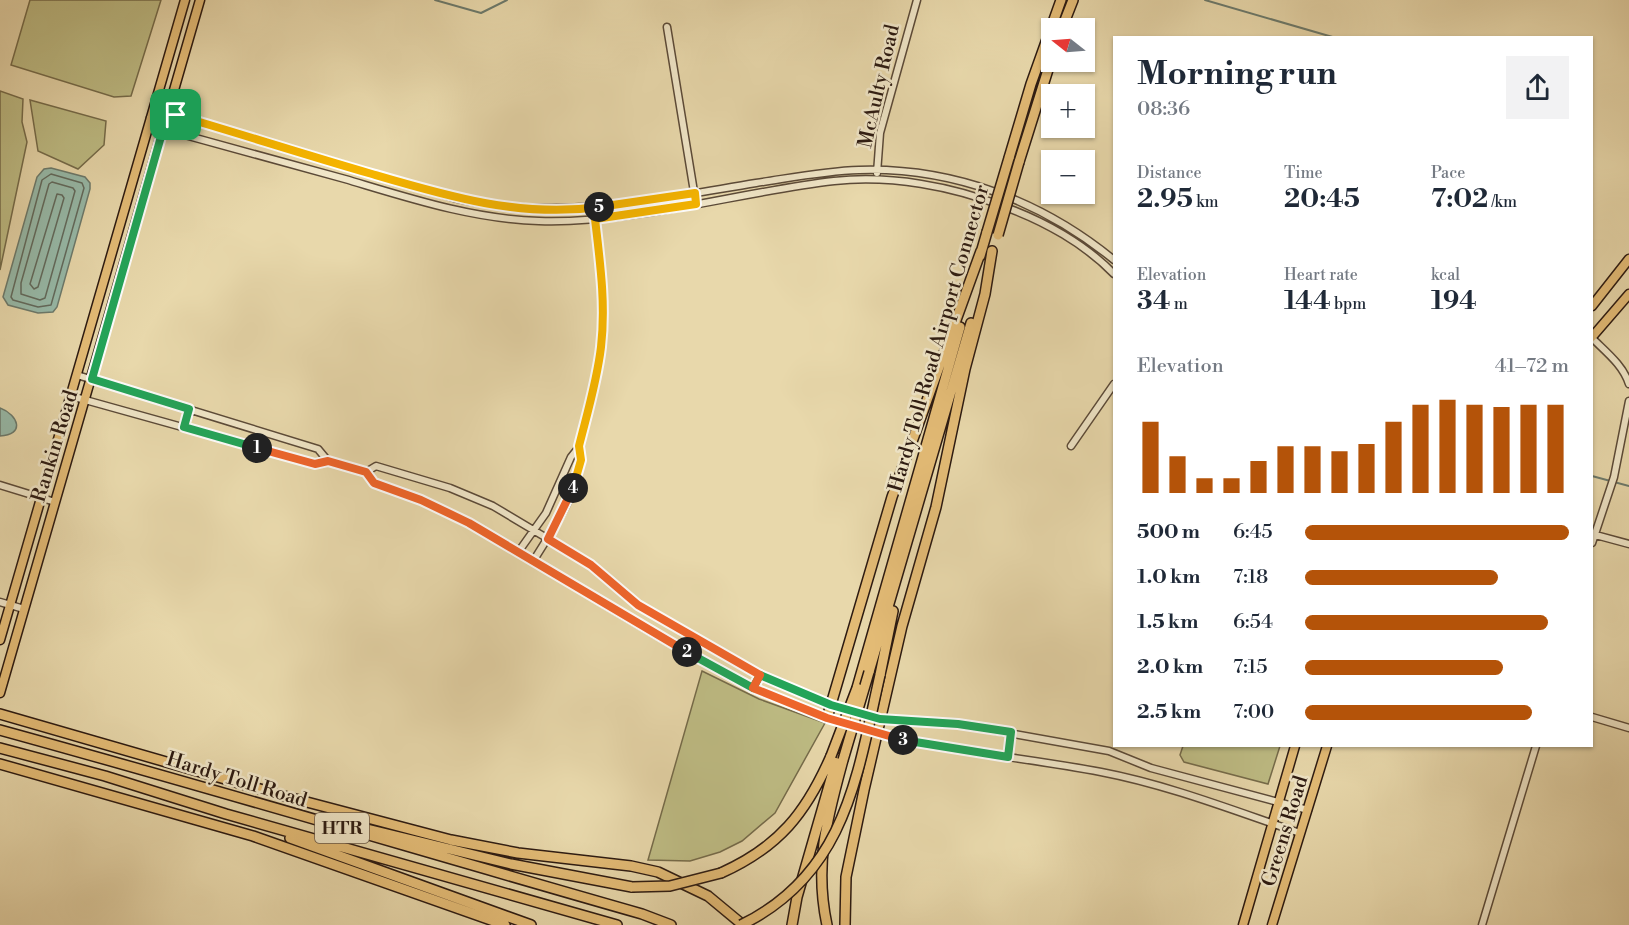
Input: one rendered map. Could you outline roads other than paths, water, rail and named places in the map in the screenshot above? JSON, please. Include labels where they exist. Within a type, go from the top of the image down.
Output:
[{"type":"highway","name":"Hardy Toll Road Airport Connector","points":[[837,758],[857,688],[866,671],[981,251],[1031,84],[1061,0]]},
{"type":"highway","points":[[1066,18],[1073,0]]},
{"type":"highway","name":"Hardy Toll Road Airport Connector","points":[[921,495],[1047,72]]},
{"type":"highway","points":[[827,718],[892,497],[981,251]]},
{"type":"highway","points":[[845,925],[846,877],[880,719],[902,626],[936,507],[992,251]]},
{"type":"highway","points":[[792,925],[837,758],[921,495]]},
{"type":"highway","points":[[0,714],[284,796],[451,840],[518,853],[631,866],[658,872],[708,896],[742,925],[774,905],[795,887],[833,837],[847,809],[856,779],[899,583],[921,495]]},
{"type":"highway","name":"Hardy Toll Road","points":[[0,730],[87,753],[621,908],[671,925]]},
{"type":"highway","name":"Hardy Toll Road","points":[[3,749],[105,776],[226,814],[617,925]]},
{"type":"highway","points":[[285,812],[352,824],[511,864],[632,887],[670,886],[721,873],[748,860],[782,835],[800,814],[837,758]]},
{"type":"highway","points":[[827,925],[821,892],[821,860],[837,758]]},
{"type":"highway","points":[[0,764],[292,848],[505,925]]},
{"type":"highway","points":[[226,814],[531,925]]},
{"type":"main road","name":"Rankin Road","points":[[0,640],[185,0]]},
{"type":"main road","name":"Rankin Road","points":[[0,693],[200,0]]},
{"type":"main road","points":[[1593,305],[1629,258]]},
{"type":"main road","points":[[1593,336],[1629,294]]},
{"type":"main road","name":"Greens Road","points":[[1243,925],[1295,747]]},
{"type":"main road","name":"Greens Road","points":[[1272,925],[1326,747]]},
{"type":"street","name":"McAulty Road","points":[[877,180],[880,133],[884,113],[917,0]]},
{"type":"street","points":[[667,27],[696,204]]},
{"type":"street","points":[[150,118],[168,112],[406,184],[488,205],[542,210],[593,208],[831,172],[877,170],[946,177],[988,189],[1036,208],[1069,226],[1113,259]]},
{"type":"street","points":[[150,118],[163,129],[402,196],[486,217],[539,221],[595,219],[835,181],[877,180],[926,185],[985,199],[1023,213],[1081,246],[1113,270]]},
{"type":"street","points":[[287,163],[290,150]]},
{"type":"street","points":[[775,180],[778,191]]},
{"type":"street","points":[[402,196],[406,184]]},
{"type":"street","points":[[985,199],[988,189]]},
{"type":"street","points":[[486,217],[488,205]]},
{"type":"street","points":[[519,551],[546,513],[579,446],[599,363],[602,286],[593,208]]},
{"type":"street","points":[[1593,338],[1626,374],[1629,384]]},
{"type":"street","points":[[77,375],[318,449],[328,461]]},
{"type":"street","points":[[1071,446],[1113,385]]},
{"type":"street","points":[[71,396],[315,464],[328,461],[366,472],[374,483],[430,504],[519,551],[753,688],[827,718],[877,734],[920,744],[1102,772],[1147,783],[1300,833]]},
{"type":"street","points":[[1629,401],[1614,477],[1593,534],[1629,544]]},
{"type":"street","points":[[184,427],[189,409]]},
{"type":"street","points":[[534,561],[573,490],[581,460],[579,446]]},
{"type":"street","points":[[366,472],[376,466],[450,488],[493,506],[591,565],[638,605],[760,675],[831,705],[880,719],[958,724],[1109,751],[1152,768],[1308,810]]},
{"type":"street","points":[[0,486],[55,502]]},
{"type":"street","points":[[0,602],[24,609]]},
{"type":"street","points":[[753,688],[760,675]]},
{"type":"street","points":[[1593,717],[1629,728]]},
{"type":"street","points":[[1008,757],[1011,732]]},
{"type":"street","points":[[1482,925],[1536,747]]},
{"type":"street","points":[[1147,783],[1152,768]]},
{"type":"water","points":[[51,168],[85,177],[90,183],[90,189],[57,307],[53,312],[38,313],[8,305],[3,297],[37,177],[44,169]]},
{"type":"water","points":[[0,408],[12,415],[15,420],[16,429],[8,435],[0,436]]},
{"type":"waterway","points":[[435,0],[481,13],[507,0]]},
{"type":"waterway","points":[[1205,0],[1329,36]]},
{"type":"waterway","points":[[1593,476],[1629,486]]}]
